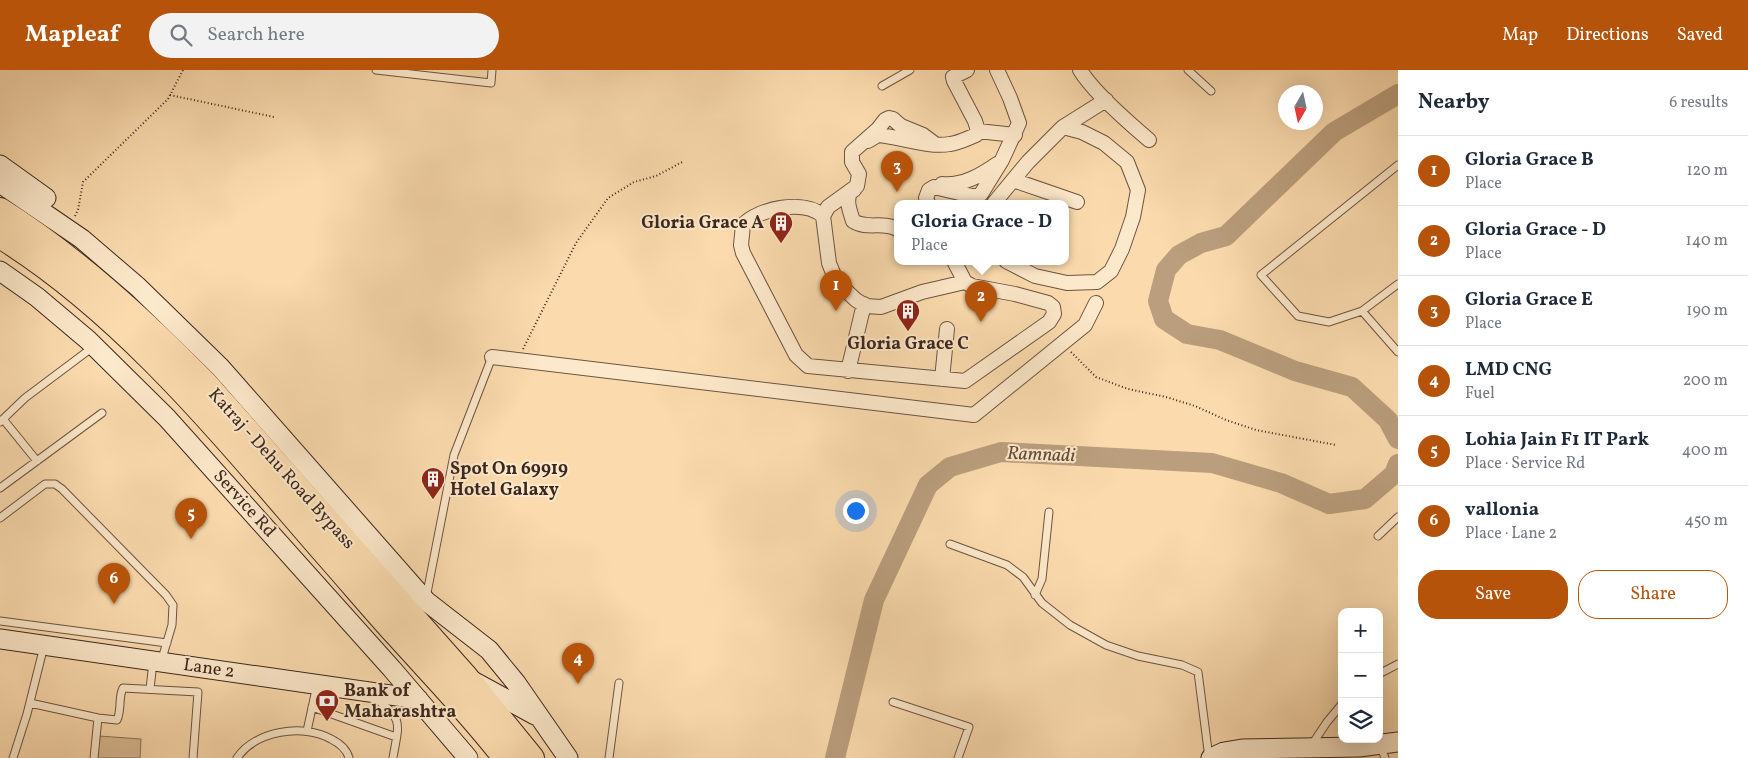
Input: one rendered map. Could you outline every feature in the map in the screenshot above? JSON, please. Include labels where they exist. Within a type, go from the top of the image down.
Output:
[{"type":"highway","name":"Katraj - Dehu Road Bypass","points":[[0,210],[68,257],[122,302],[204,383],[466,677],[532,758]]},
{"type":"highway","name":"Katraj - Dehu Road Bypass","points":[[0,236],[55,274],[107,318],[189,398],[391,628],[450,692],[505,758]]},
{"type":"street","points":[[894,228],[887,225],[859,225],[853,221],[848,203],[848,195],[851,191],[860,188],[862,176],[860,168],[854,161],[854,153],[878,135],[935,144],[951,144],[976,135],[978,130],[975,121],[953,78],[967,70]]},
{"type":"street","points":[[927,200],[929,190],[934,188],[972,196],[981,194],[1002,160],[1019,123],[997,70]]},
{"type":"street","points":[[1080,70],[1106,100],[1149,140]]},
{"type":"street","points":[[997,200],[1028,162],[1063,127],[1106,100]]},
{"type":"street","points":[[822,216],[828,207],[857,186],[859,174],[852,162],[852,152],[878,129],[885,120],[893,119],[901,126],[922,135],[935,144]]},
{"type":"street","points":[[1014,265],[1035,276],[1068,283],[1097,282],[1111,271],[1122,249],[1133,218],[1138,190],[1127,162],[1104,143],[1082,132],[1063,127]]},
{"type":"street","points":[[978,130],[1014,135]]},
{"type":"street","points":[[924,200],[926,187],[933,184],[960,183],[978,176],[1002,160]]},
{"type":"street","points":[[0,165],[76,219]]},
{"type":"street","points":[[1014,180],[1077,202]]},
{"type":"street","points":[[0,183],[82,239],[138,287],[220,367],[426,601],[489,650],[516,683],[568,758]]},
{"type":"street","points":[[956,265],[965,282],[972,286],[1015,294],[1048,303],[1052,307],[1054,314],[1049,322],[965,381],[808,366],[796,355],[764,295],[741,246],[744,225],[756,214],[773,209],[795,207],[809,209],[818,212],[822,216],[829,263],[833,273],[844,289],[856,300],[864,304],[881,307],[922,292],[965,282]]},
{"type":"street","name":"Service Rd","points":[[1,273],[37,297],[94,346],[167,418],[468,758]]},
{"type":"street","points":[[492,357],[974,415],[1086,325],[1096,303]]},
{"type":"street","points":[[848,371],[864,304]]},
{"type":"street","points":[[942,379],[947,329]]},
{"type":"street","name":"Lane 2","points":[[0,639],[418,700]]},
{"type":"street","points":[[466,677],[539,716]]},
{"type":"street","points":[[1210,758],[1224,752],[1242,753],[1310,747],[1336,751],[1388,748]]},
{"type":"lane","points":[[376,70],[491,83],[492,70]]},
{"type":"lane","points":[[882,86],[910,70]]},
{"type":"lane","points":[[1188,70],[1211,91]]},
{"type":"lane","points":[[1398,165],[1261,275],[1298,316],[1329,322],[1362,311],[1398,284]]},
{"type":"lane","points":[[1362,311],[1398,352]]},
{"type":"lane","points":[[37,461],[1,420],[25,398],[94,346]]},
{"type":"lane","points":[[426,601],[454,455],[492,357]]},
{"type":"lane","points":[[0,488],[102,413]]},
{"type":"lane","points":[[0,518],[45,484],[55,484],[166,595],[173,605],[172,625],[167,643],[157,662],[150,689]]},
{"type":"lane","points":[[1035,595],[1042,579],[1048,512]]},
{"type":"lane","points":[[1378,536],[1398,517]]},
{"type":"lane","points":[[950,544],[1007,566],[1022,577],[1042,603],[1070,625],[1106,644],[1138,656],[1182,665],[1198,672],[1210,758]]},
{"type":"lane","points":[[0,621],[167,643]]},
{"type":"lane","points":[[13,758],[30,703],[44,646]]},
{"type":"lane","points":[[1383,672],[1398,664]]},
{"type":"lane","points":[[609,758],[619,683]]},
{"type":"lane","points":[[307,731],[317,685]]},
{"type":"lane","points":[[30,703],[98,718],[117,720],[120,714],[121,692],[123,688],[198,692],[193,758]]},
{"type":"lane","points":[[366,692],[390,708],[396,716],[398,724],[393,758]]},
{"type":"lane","points":[[893,702],[969,727],[958,758]]},
{"type":"lane","points":[[312,707],[396,737]]},
{"type":"lane","points":[[1310,747],[1338,709]]},
{"type":"lane","points":[[94,758],[98,718]]},
{"type":"lane","points":[[237,758],[245,748],[259,739],[274,734],[307,731],[326,735],[338,743],[349,755],[349,758]]},
{"type":"path","points":[[76,219],[83,182],[170,95],[183,70]]},
{"type":"path","points":[[170,95],[274,117]]},
{"type":"path","points":[[517,360],[576,243],[608,198],[634,182],[656,176],[684,161]]},
{"type":"path","points":[[1063,343],[1076,359],[1096,377],[1128,389],[1166,397],[1195,406],[1226,420],[1256,430],[1336,445]]},
{"type":"shaded area","points":[[99,736],[141,739],[140,758],[97,758]]},
{"type":"waterway","name":"Ramnadi","points":[[1398,94],[1334,132],[1226,236],[1201,243],[1179,255],[1166,270],[1158,301],[1164,319],[1187,334],[1220,340],[1295,371],[1352,387],[1388,420],[1398,439]]},
{"type":"waterway","name":"Ramnadi","points":[[835,758],[874,600],[928,485],[950,467],[1001,452],[1212,463],[1281,483],[1329,504],[1365,499],[1394,474],[1398,464]]},
{"type":"place","name":"Gloria Grace E","points":[[897,192]]},
{"type":"place","name":"Gloria Grace A","points":[[781,244]]},
{"type":"place","name":"Gloria Grace B","points":[[836,311]]},
{"type":"place","name":"Gloria Grace - D","points":[[981,322]]},
{"type":"place","name":"Gloria Grace C","points":[[908,332]]},
{"type":"place","name":"Spot On 69919 Hotel Galaxy","points":[[433,500]]},
{"type":"place","name":"Lohia Jain F1 IT Park","points":[[191,539]]},
{"type":"place","name":"vallonia","points":[[114,604]]},
{"type":"place","name":"LMD CNG","points":[[578,684]]},
{"type":"place","name":"Bank of Maharashtra","points":[[327,722]]}]
